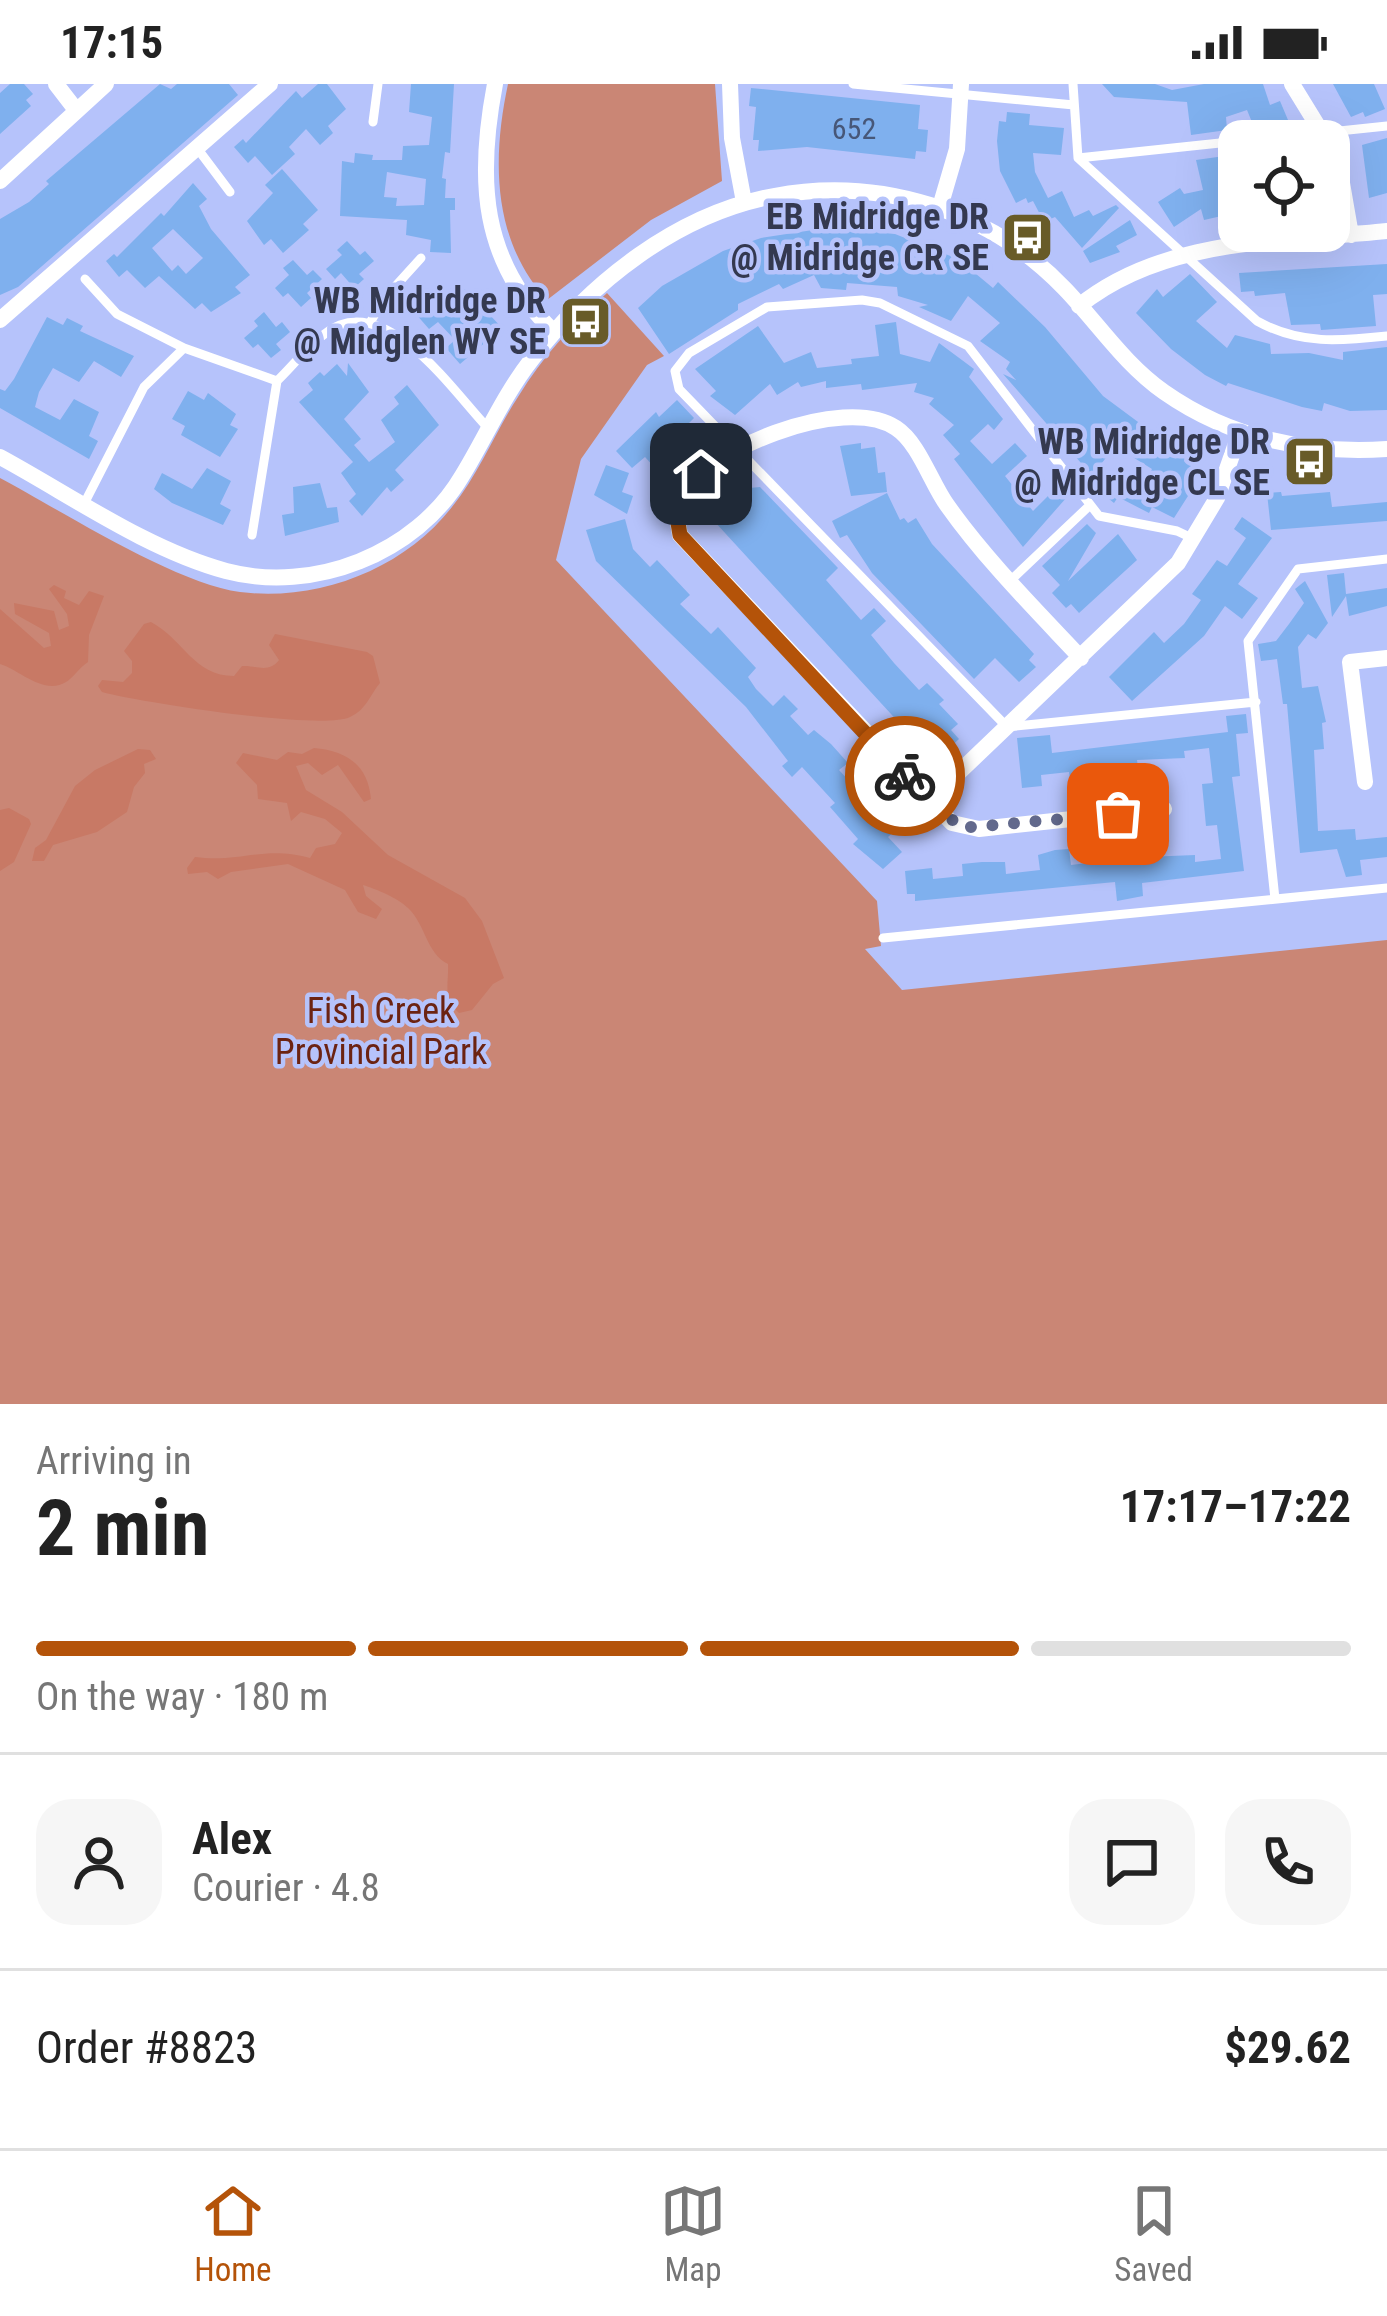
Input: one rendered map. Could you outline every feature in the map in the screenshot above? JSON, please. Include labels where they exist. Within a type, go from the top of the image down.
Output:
[{"type":"street","points":[[56,84],[76,110]]},
{"type":"street","points":[[0,181],[106,84]]},
{"type":"street","points":[[0,320],[270,84]]},
{"type":"street","points":[[495,84],[483,148],[492,231],[512,278],[554,332]]},
{"type":"street","points":[[730,84],[732,139],[744,202]]},
{"type":"street","points":[[1292,84],[1314,120]]},
{"type":"street","points":[[940,207],[957,148],[962,89]]},
{"type":"street","points":[[0,457],[144,537],[228,571],[273,577],[323,573],[376,554],[427,519],[462,478],[487,428],[554,332],[598,288],[659,242],[744,202],[833,190],[900,196],[940,207],[1022,250],[1143,376],[1192,410],[1240,432],[1298,447],[1387,449]]},
{"type":"street","points":[[1350,225],[1352,235]]},
{"type":"street","points":[[1079,306],[1114,281],[1182,255],[1387,231]]},
{"type":"street","points":[[1081,658],[946,503],[908,440],[893,426],[830,420],[763,435],[740,447],[678,497],[674,511],[680,535],[952,823],[968,829],[1164,809]]},
{"type":"street","points":[[928,801],[1146,598],[1194,539],[1217,498],[1240,432]]},
{"type":"street","points":[[1365,782],[1350,662],[1387,658]]},
{"type":"lane","points":[[373,122],[378,84]]},
{"type":"lane","points":[[853,84],[962,89],[1074,105]]},
{"type":"lane","points":[[1073,84],[1078,158],[1182,255],[1273,330],[1328,342],[1387,336]]},
{"type":"lane","points":[[1350,134],[1387,126]]},
{"type":"lane","points":[[1078,158],[1218,143]]},
{"type":"lane","points":[[196,148],[230,192]]},
{"type":"lane","points":[[370,322],[382,301],[421,258]]},
{"type":"lane","points":[[85,279],[117,314],[184,348],[277,381]]},
{"type":"lane","points":[[1194,539],[1177,531],[1099,516],[968,346],[870,300],[767,308],[688,353],[675,370],[679,389],[1007,727],[1256,701]]},
{"type":"lane","points":[[252,535],[277,381],[329,331],[344,323],[370,322],[398,334],[487,428]]},
{"type":"lane","points":[[85,502],[144,387],[184,348]]},
{"type":"lane","points":[[1010,581],[1088,507]]},
{"type":"lane","points":[[1275,899],[1248,641],[1298,569],[1387,559]]},
{"type":"lane","points":[[883,938],[1387,888]]},
{"type":"green space","points":[[508,84],[715,84],[722,181],[651,220],[547,300],[515,251],[501,198],[500,141]]},
{"type":"green space","name":"Fish Creek Provincial Park","points":[[607,293],[664,356],[647,365],[581,459],[556,560],[877,901],[881,946],[865,949],[902,990],[1387,940],[1387,1404],[0,1404],[0,478],[152,561],[214,586],[270,594],[329,586],[384,564],[432,529],[470,481],[538,368]]},
{"type":"shaded area","points":[[54,585],[66,591],[64,598],[79,605],[89,591],[104,596],[89,635],[88,662],[66,682],[49,686],[0,664],[0,609],[44,648],[51,646],[49,633],[15,614],[14,603],[54,611],[59,630],[69,626],[67,614],[49,589]]},
{"type":"shaded area","points":[[151,622],[199,663],[220,674],[234,676],[242,666],[275,664],[279,660],[269,645],[275,634],[367,652],[373,656],[380,683],[360,710],[333,720],[229,714],[102,692],[98,686],[102,680],[123,682],[132,673],[132,661],[124,651],[144,624]]},
{"type":"shaded area","points":[[314,748],[354,762],[365,777],[371,799],[364,802],[338,765],[322,775],[308,763],[296,766],[306,790],[342,812],[388,855],[465,898],[482,921],[504,978],[472,1010],[459,1013],[450,1002],[448,964],[435,953],[408,908],[387,894],[363,885],[366,896],[382,909],[376,919],[358,912],[345,890],[288,864],[231,872],[218,879],[207,872],[188,874],[195,857],[279,853],[310,858],[316,848],[335,844],[342,833],[325,819],[301,812],[291,821],[287,803],[258,799],[257,785],[236,763],[243,753],[277,760],[288,752],[302,754]]},
{"type":"shaded area","points":[[138,749],[150,750],[156,759],[144,764],[145,773],[134,787],[127,812],[97,832],[53,845],[44,861],[32,861],[35,848],[46,840],[75,786],[95,770]]},
{"type":"shaded area","points":[[9,808],[31,824],[14,862],[0,871],[0,810]]},
{"type":"building","points":[[10,84],[24,84],[33,94],[26,100],[31,106],[0,134],[0,93]]},
{"type":"building","points":[[160,84],[171,89],[177,84],[229,84],[238,95],[18,287],[0,295],[0,219],[29,202],[49,184],[46,181]]},
{"type":"building","points":[[318,84],[327,84],[346,109],[328,126],[333,133],[320,145],[306,129],[289,147],[295,154],[272,175],[255,156],[248,163],[234,147],[243,139],[246,143],[296,91],[302,98]]},
{"type":"building","points":[[411,84],[454,84],[450,153],[445,152],[442,178],[446,179],[445,198],[455,198],[455,210],[450,210],[451,253],[430,252],[431,240],[406,235],[407,220],[340,216],[342,161],[354,163],[355,153],[373,155],[372,160],[402,160],[403,146],[429,145],[432,117],[409,112]],"holes":[[[387,172],[426,179],[424,205],[396,206],[397,198],[384,197]]]},
{"type":"building","points":[[1102,84],[1155,84],[1172,90],[1204,84],[1263,84],[1270,105],[1280,101],[1288,120],[1251,120],[1247,110],[1218,120],[1218,131],[1191,135],[1187,102],[1114,97]]},
{"type":"building","points":[[1333,84],[1374,84],[1385,109],[1351,117]]},
{"type":"building","points":[[751,88],[920,105],[918,129],[928,130],[926,152],[916,151],[915,159],[807,147],[758,151],[759,140],[753,140],[756,107],[749,106]]},
{"type":"building","points":[[1007,112],[1030,114],[1029,125],[1064,128],[1061,155],[1033,153],[1035,172],[1048,198],[1062,191],[1074,217],[1089,210],[1093,216],[1116,205],[1119,208],[1082,248],[1055,217],[1044,222],[1033,201],[1028,203],[1026,198],[1016,203],[1000,171],[997,141],[999,121],[1006,122]]},
{"type":"building","points":[[1387,138],[1387,193],[1369,198],[1362,145]]},
{"type":"building","points":[[1218,157],[1218,217],[1204,220],[1201,209],[1174,227],[1158,202],[1180,188],[1184,194],[1203,190],[1196,160]]},
{"type":"building","points":[[282,169],[318,210],[303,224],[309,230],[283,253],[271,239],[264,245],[247,221],[273,193],[265,185]]},
{"type":"building","points":[[193,183],[207,199],[199,206],[211,229],[250,275],[235,287],[241,293],[211,312],[202,303],[195,309],[159,276],[145,288],[127,270],[119,277],[106,261],[114,254],[117,257],[161,213],[164,216]],"holes":[[[173,229],[203,258],[186,274],[178,265],[172,271],[152,248]]]},
{"type":"building","points":[[1130,220],[1137,235],[1116,246],[1120,252],[1090,263],[1083,251]]},
{"type":"building","points":[[826,228],[895,234],[958,259],[993,288],[998,282],[1045,327],[1103,396],[1157,436],[1165,433],[1186,443],[1182,451],[1202,461],[1197,471],[1202,474],[1174,518],[1152,507],[1149,513],[1118,497],[1114,503],[1076,472],[1081,463],[1003,374],[1016,380],[1006,369],[1010,362],[980,341],[1000,323],[968,296],[951,321],[919,307],[928,305],[898,296],[897,287],[847,283],[846,290],[821,288],[814,275],[783,289],[779,284],[738,304],[738,310],[669,354],[638,308],[662,286],[723,251],[761,238]],"holes":[[[1115,446],[1152,469],[1139,493],[1098,468]]]},
{"type":"building","points":[[347,241],[374,261],[359,274],[364,279],[354,288],[341,273],[335,279],[326,269],[342,255],[337,250]]},
{"type":"building","points":[[293,260],[307,275],[313,270],[322,279],[307,293],[311,298],[301,307],[288,293],[283,297],[275,288],[289,275],[283,268]]},
{"type":"building","points":[[1387,264],[1387,294],[1373,295],[1376,326],[1321,330],[1320,324],[1291,325],[1285,293],[1255,296],[1254,291],[1241,292],[1239,273]]},
{"type":"building","points":[[1190,274],[1217,302],[1196,321],[1227,348],[1235,335],[1270,344],[1271,354],[1309,353],[1343,360],[1343,352],[1387,347],[1387,410],[1350,411],[1324,403],[1322,411],[1226,386],[1205,375],[1136,313],[1157,289],[1163,297]]},
{"type":"building","points":[[452,288],[458,295],[464,289],[479,299],[483,296],[495,309],[489,314],[502,328],[460,364],[446,348],[455,340],[438,322],[429,329],[415,313]]},
{"type":"building","points":[[264,312],[276,327],[282,322],[290,332],[276,344],[281,350],[271,358],[244,338],[258,326],[254,321]]},
{"type":"building","points":[[47,317],[63,325],[67,318],[83,326],[80,331],[134,356],[121,377],[94,361],[79,382],[53,368],[39,392],[35,407],[60,420],[74,399],[99,412],[89,436],[98,441],[89,459],[0,408],[0,389],[5,391],[14,379]]},
{"type":"building","points":[[896,322],[900,354],[930,362],[939,343],[974,369],[969,377],[1003,419],[994,430],[988,424],[970,441],[992,464],[1015,443],[1027,456],[1005,476],[1033,511],[1057,487],[1067,497],[1023,547],[954,459],[960,454],[943,435],[954,425],[929,404],[934,398],[914,392],[917,383],[862,390],[861,384],[826,388],[826,381],[801,387],[798,382],[777,395],[770,384],[735,415],[710,396],[716,391],[695,369],[758,326],[784,363],[811,352],[817,368],[852,364],[851,359],[879,356],[875,325]]},
{"type":"building","points":[[348,363],[369,392],[344,419],[361,439],[354,445],[369,462],[395,442],[381,420],[399,404],[394,397],[407,385],[439,425],[395,470],[404,480],[391,492],[387,487],[362,516],[349,501],[356,494],[341,473],[353,462],[299,402],[313,390],[308,383],[320,372],[324,376],[337,364],[347,376]]},
{"type":"building","points":[[188,391],[204,400],[208,393],[236,414],[230,425],[238,429],[220,457],[181,435],[185,426],[172,419]]},
{"type":"building","points":[[677,400],[694,418],[680,432],[690,442],[655,468],[645,457],[632,468],[616,451],[656,412],[659,417]]},
{"type":"building","points":[[861,443],[861,449],[875,447],[878,473],[885,472],[887,492],[851,496],[840,446]]},
{"type":"building","points":[[606,465],[629,473],[622,492],[633,496],[627,514],[594,495]]},
{"type":"building","points":[[207,468],[231,481],[220,504],[231,510],[223,525],[172,503],[154,489],[162,473],[192,489]]},
{"type":"building","points":[[320,483],[327,508],[337,507],[339,522],[285,536],[282,515],[294,513],[293,487]]},
{"type":"building","points":[[760,487],[838,568],[826,580],[861,620],[874,608],[886,621],[871,635],[894,663],[919,690],[927,683],[944,700],[939,704],[958,724],[951,730],[959,739],[941,756],[934,749],[930,753],[902,726],[703,509],[724,489],[731,496],[739,489]]},
{"type":"building","points":[[1281,492],[1282,496],[1330,492],[1332,507],[1387,502],[1387,521],[1271,530],[1267,493]]},
{"type":"building","points":[[887,493],[900,520],[908,523],[916,518],[932,544],[1034,654],[1029,660],[1036,667],[1019,682],[995,658],[974,679],[872,573],[847,535],[840,538],[832,521]]},
{"type":"building","points":[[1242,517],[1272,538],[1238,584],[1258,598],[1242,619],[1225,606],[1204,636],[1132,701],[1109,677],[1154,632],[1164,643],[1184,624],[1201,600],[1192,594],[1217,560],[1227,566],[1246,538],[1234,529]]},
{"type":"building","points":[[625,519],[633,549],[650,567],[657,560],[690,595],[680,604],[711,634],[718,627],[756,668],[748,677],[756,689],[773,706],[784,695],[798,709],[790,716],[808,735],[814,730],[831,744],[848,763],[839,770],[865,798],[870,793],[899,827],[888,837],[902,852],[883,869],[853,844],[858,839],[830,807],[835,803],[802,767],[792,777],[782,766],[788,761],[746,707],[596,561],[586,530]]},
{"type":"building","points":[[1087,524],[1096,533],[1068,581],[1118,534],[1137,560],[1079,613],[1071,604],[1066,608],[1052,593],[1060,585],[1042,566]]},
{"type":"building","points":[[1344,573],[1346,594],[1387,588],[1387,606],[1349,616],[1346,596],[1332,617],[1327,575]]},
{"type":"building","points":[[1305,581],[1328,623],[1316,639],[1308,634],[1298,647],[1302,688],[1318,686],[1326,722],[1322,723],[1324,749],[1314,750],[1318,831],[1355,829],[1356,840],[1387,837],[1387,857],[1360,860],[1362,875],[1346,877],[1337,849],[1300,853],[1287,704],[1283,704],[1277,659],[1261,661],[1258,644],[1276,641],[1289,624],[1304,603],[1295,589]]},
{"type":"building","points":[[1246,714],[1248,733],[1236,734],[1240,776],[1232,777],[1244,871],[1142,883],[1143,896],[1117,901],[1115,882],[915,901],[915,894],[907,894],[905,871],[932,868],[933,879],[963,876],[962,864],[982,862],[1005,862],[1006,874],[1040,870],[1038,855],[1055,850],[1069,849],[1071,865],[1103,861],[1102,850],[1121,848],[1122,858],[1195,855],[1195,862],[1221,859],[1217,825],[1206,826],[1202,784],[1213,783],[1209,748],[1184,751],[1185,758],[1137,760],[1139,774],[1107,777],[1091,785],[1071,787],[1069,772],[1041,775],[1042,786],[1022,788],[1017,738],[1050,735],[1052,753],[1228,732],[1226,716]]},
{"type":"way so far","points":[[905,776],[961,828],[1118,814]]},
{"type":"place","name":"EB Midridge DR @ Midridge CR SE","points":[[1028,237]]},
{"type":"place","name":"WB Midridge DR @ Midglen WY SE","points":[[585,321]]},
{"type":"place","name":"WB Midridge DR @ Midridge CL SE","points":[[1309,462]]},
{"type":"route","points":[[701,474],[675,504],[680,535],[905,776]]}]
